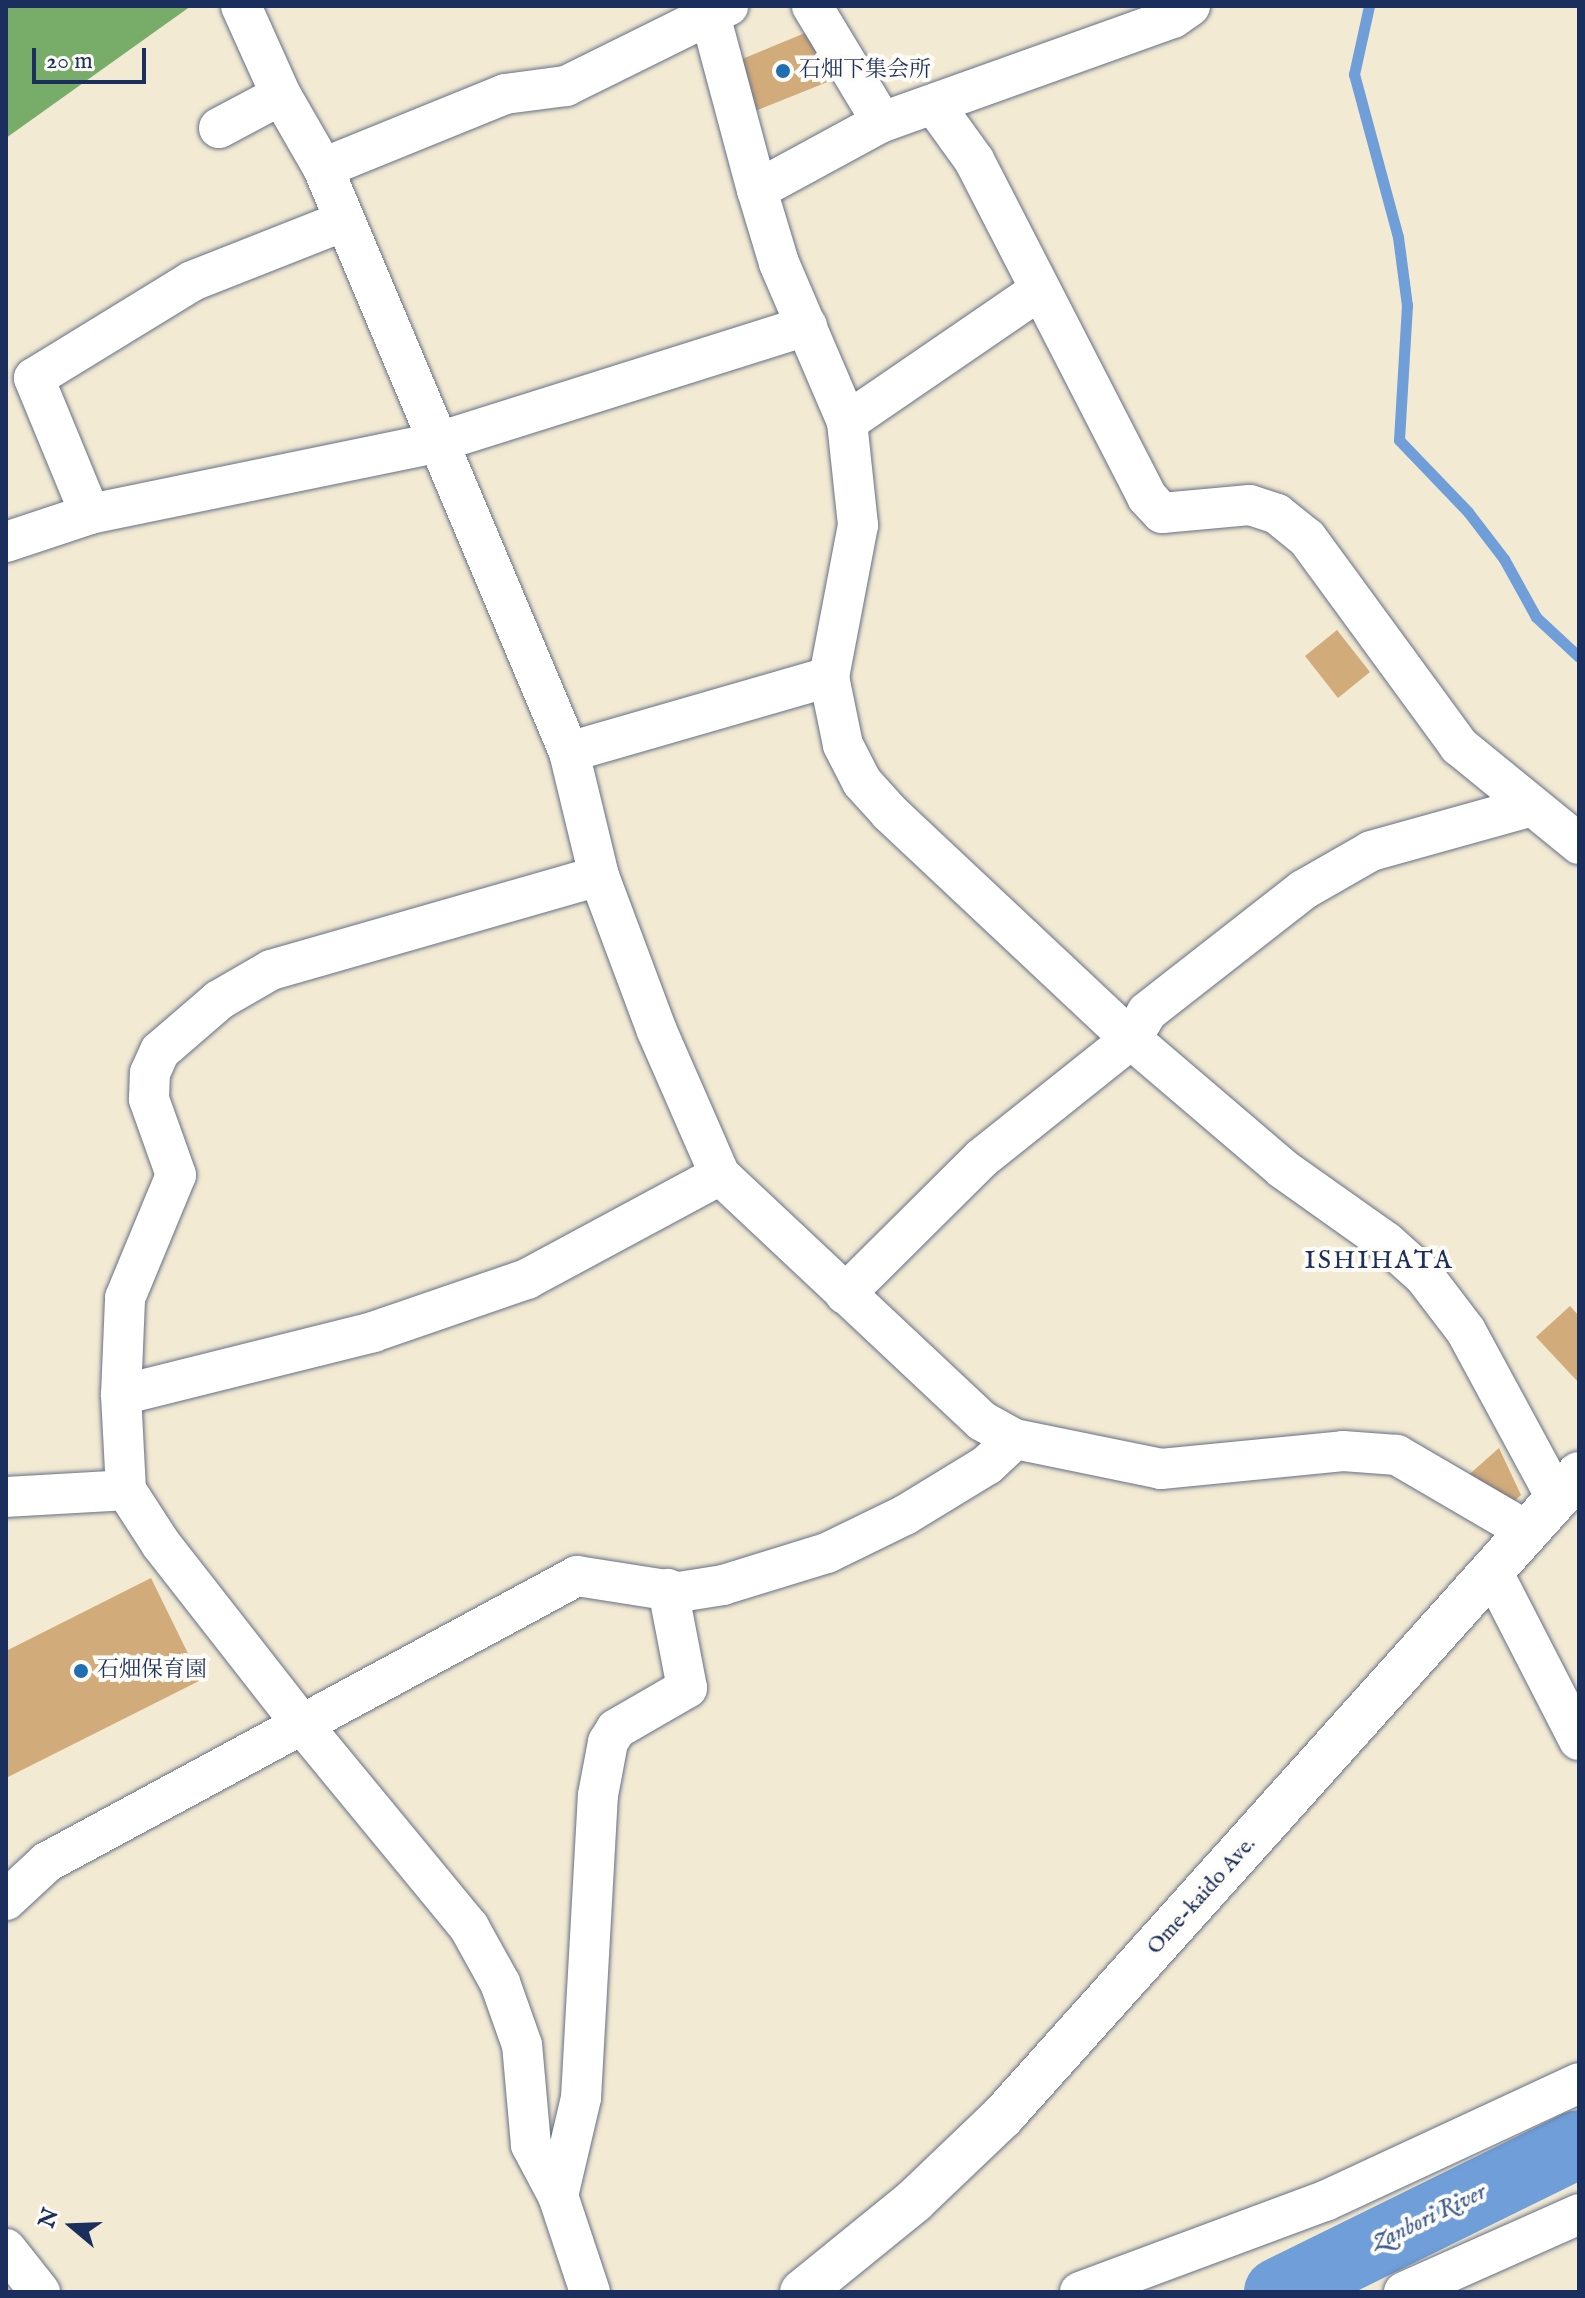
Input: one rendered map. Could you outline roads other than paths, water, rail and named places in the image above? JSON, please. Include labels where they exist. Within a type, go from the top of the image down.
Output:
[{"type":"main road","name":"Ome-kaido Ave.","points":[[802,2292],[914,2201],[1002,2117],[1568,1486]]},
{"type":"street","points":[[241,6],[281,95],[323,168],[435,443],[569,752],[599,876],[657,1031],[720,1175],[982,1421],[1015,1439],[1161,1469],[1343,1451],[1397,1455],[1527,1531]]},
{"type":"street","points":[[812,6],[882,122]]},
{"type":"street","points":[[757,190],[882,122],[935,106],[1173,18],[1190,6]]},
{"type":"street","points":[[323,168],[505,94],[566,86],[719,11],[757,190],[779,263],[847,422],[858,525],[829,677],[843,745],[862,782],[1131,1039],[1283,1169],[1424,1276],[1466,1331],[1568,1486]]},
{"type":"street","points":[[219,128],[281,95]]},
{"type":"street","points":[[935,106],[974,160],[1147,497],[1162,513],[1250,505],[1277,514],[1307,538],[1459,746],[1529,807],[1576,834]]},
{"type":"street","points":[[90,514],[34,378],[192,281],[344,221]]},
{"type":"street","points":[[847,422],[1040,290]]},
{"type":"street","points":[[6,542],[90,514],[435,443],[807,326]]},
{"type":"street","points":[[569,752],[829,677]]},
{"type":"street","points":[[845,1294],[982,1158],[1131,1039],[1147,1012],[1329,872],[1371,851],[1529,807]]},
{"type":"street","points":[[590,2292],[558,2196],[531,2145],[522,2045],[500,1983],[469,1927],[300,1722],[161,1544],[126,1490],[121,1395],[125,1298],[176,1175],[149,1099],[150,1073],[160,1051],[219,1000],[271,970],[599,876]]},
{"type":"street","points":[[121,1395],[373,1332],[527,1279],[720,1175]]},
{"type":"street","points":[[6,1900],[47,1862],[300,1722],[577,1576],[668,1589],[723,1585],[827,1553],[905,1515],[987,1465],[1015,1439]]},
{"type":"street","points":[[6,1497],[126,1490]]},
{"type":"street","points":[[1492,1571],[1579,1740]]},
{"type":"street","points":[[558,2196],[581,2098],[598,1795],[608,1742],[616,1729],[687,1688],[668,1589]]},
{"type":"street","points":[[1080,2292],[1325,2201],[1579,2083]]},
{"type":"street","points":[[1404,2292],[1452,2283],[1579,2214]]},
{"type":"street","points":[[6,2249],[40,2292]]},
{"type":"waterway","points":[[1369,6],[1354,74],[1398,237],[1407,305],[1399,440],[1468,512],[1504,559],[1536,617],[1579,657]]},
{"type":"waterway","name":"Zanbori River","points":[[1278,2292],[1579,2144]]},
{"type":"place","name":"石畑下集会所","points":[[783,71]]},
{"type":"place","name":"石畑保育園","points":[[81,1671]]},
{"type":"district","name":"ISHIHATA","points":[[1379,1261]]}]
